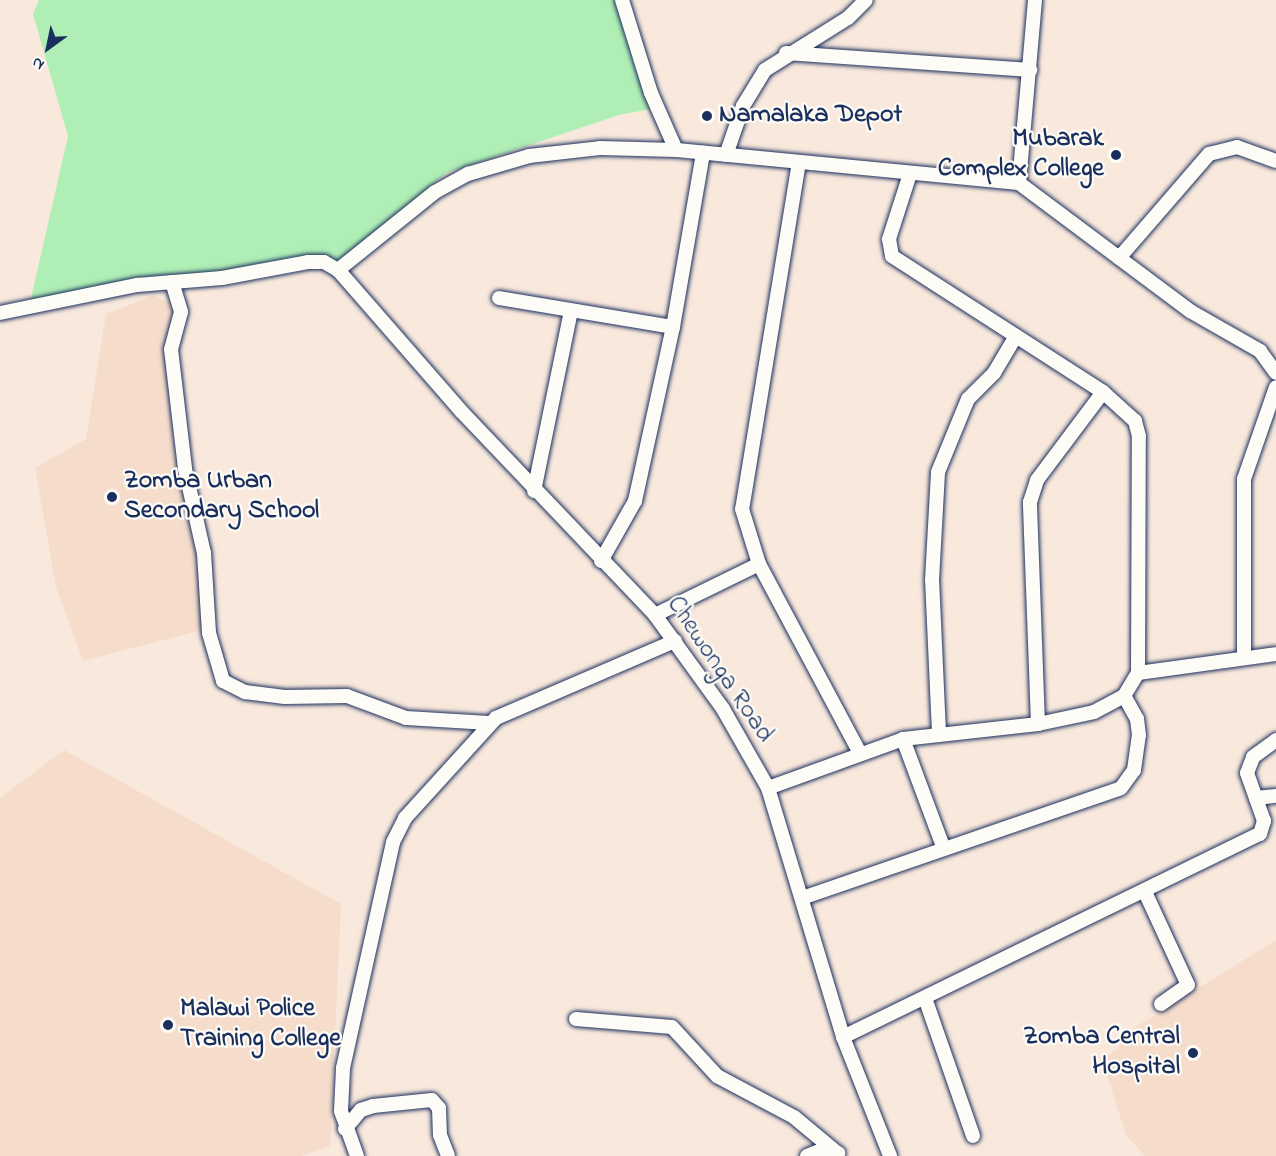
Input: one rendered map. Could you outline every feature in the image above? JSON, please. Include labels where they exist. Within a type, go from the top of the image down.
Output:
[{"type":"street","points":[[622,0],[676,150]]},
{"type":"street","points":[[629,23],[633,0]]},
{"type":"street","points":[[726,155],[752,87],[786,53],[848,18],[866,0]]},
{"type":"street","points":[[1019,183],[1035,0]]},
{"type":"street","points":[[786,53],[1030,70]]},
{"type":"street","points":[[1119,258],[1209,154],[1237,147],[1276,161]]},
{"type":"street","points":[[0,313],[172,282],[308,262],[324,262],[338,270],[435,192],[487,166],[582,150],[676,150],[1019,183],[1190,311],[1260,351],[1276,373]]},
{"type":"street","points":[[601,561],[635,501],[673,327],[703,153]]},
{"type":"street","points":[[799,162],[743,482],[747,535],[759,564],[860,753]]},
{"type":"street","points":[[768,788],[903,739],[939,733],[1038,724],[1094,712],[1124,696],[1138,673],[1139,436],[1125,409],[1103,392],[892,256],[889,240],[910,174]]},
{"type":"street","name":"Chewonga Road","points":[[338,270],[534,491],[655,615],[675,640],[768,788],[843,1037],[890,1156]]},
{"type":"street","points":[[172,282],[181,312],[171,349],[185,469],[204,553],[209,633],[223,681],[245,692],[285,697],[347,696],[406,718],[489,723]]},
{"type":"street","points":[[500,298],[673,327]]},
{"type":"street","points":[[534,491],[571,311]]},
{"type":"street","points":[[939,733],[932,580],[938,472],[968,399],[994,373],[1016,336]]},
{"type":"street","points":[[1244,658],[1244,479],[1276,387]]},
{"type":"street","points":[[1038,724],[1030,502],[1037,480],[1103,392]]},
{"type":"street","points":[[655,615],[759,564]]},
{"type":"street","points":[[357,1156],[345,1129],[342,1076],[372,928],[399,829],[413,807],[489,723],[675,640]]},
{"type":"street","points":[[1138,673],[1276,654]]},
{"type":"street","points":[[802,898],[1121,789],[1134,770],[1139,735],[1137,719],[1124,696]]},
{"type":"street","points":[[903,739],[944,849]]},
{"type":"street","points":[[843,1037],[1145,892],[1260,834],[1264,824],[1248,780],[1249,764],[1276,740]]},
{"type":"street","points":[[1256,798],[1276,796]]},
{"type":"street","points":[[1145,892],[1188,985],[1161,1004]]},
{"type":"street","points":[[925,998],[973,1136]]},
{"type":"street","points":[[576,1018],[672,1027],[717,1076],[794,1117],[839,1154]]},
{"type":"street","points":[[345,1129],[361,1110],[373,1106],[432,1100],[439,1108],[440,1135],[448,1156]]},
{"type":"street","points":[[807,1156],[824,1149],[839,1154]]},
{"type":"shaded area","name":"Zomba Urban Secondary School","points":[[154,295],[176,306],[171,373],[175,457],[198,560],[202,630],[83,661],[56,587],[35,468],[86,439],[106,314]]},
{"type":"shaded area","name":"Malawi Police Training College","points":[[64,750],[341,904],[330,1146],[302,1156],[0,1156],[0,798]]},
{"type":"shaded area","name":"Zomba Central Hospital","points":[[1276,940],[1276,1156],[1145,1156],[1126,1135],[1102,1059],[1119,1048],[1118,1038]]},
{"type":"green space","points":[[39,0],[622,0],[662,107],[619,115],[446,173],[342,259],[30,303],[68,136],[33,14]]},
{"type":"place","name":"Namalaka Depot","points":[[707,116]]},
{"type":"place","name":"Mubarak Complex College","points":[[1116,155]]},
{"type":"place","name":"Zomba Urban Secondary School","points":[[112,497]]},
{"type":"place","name":"Malawi Police Training College","points":[[168,1025]]},
{"type":"place","name":"Zomba Central Hospital","points":[[1193,1053]]}]
